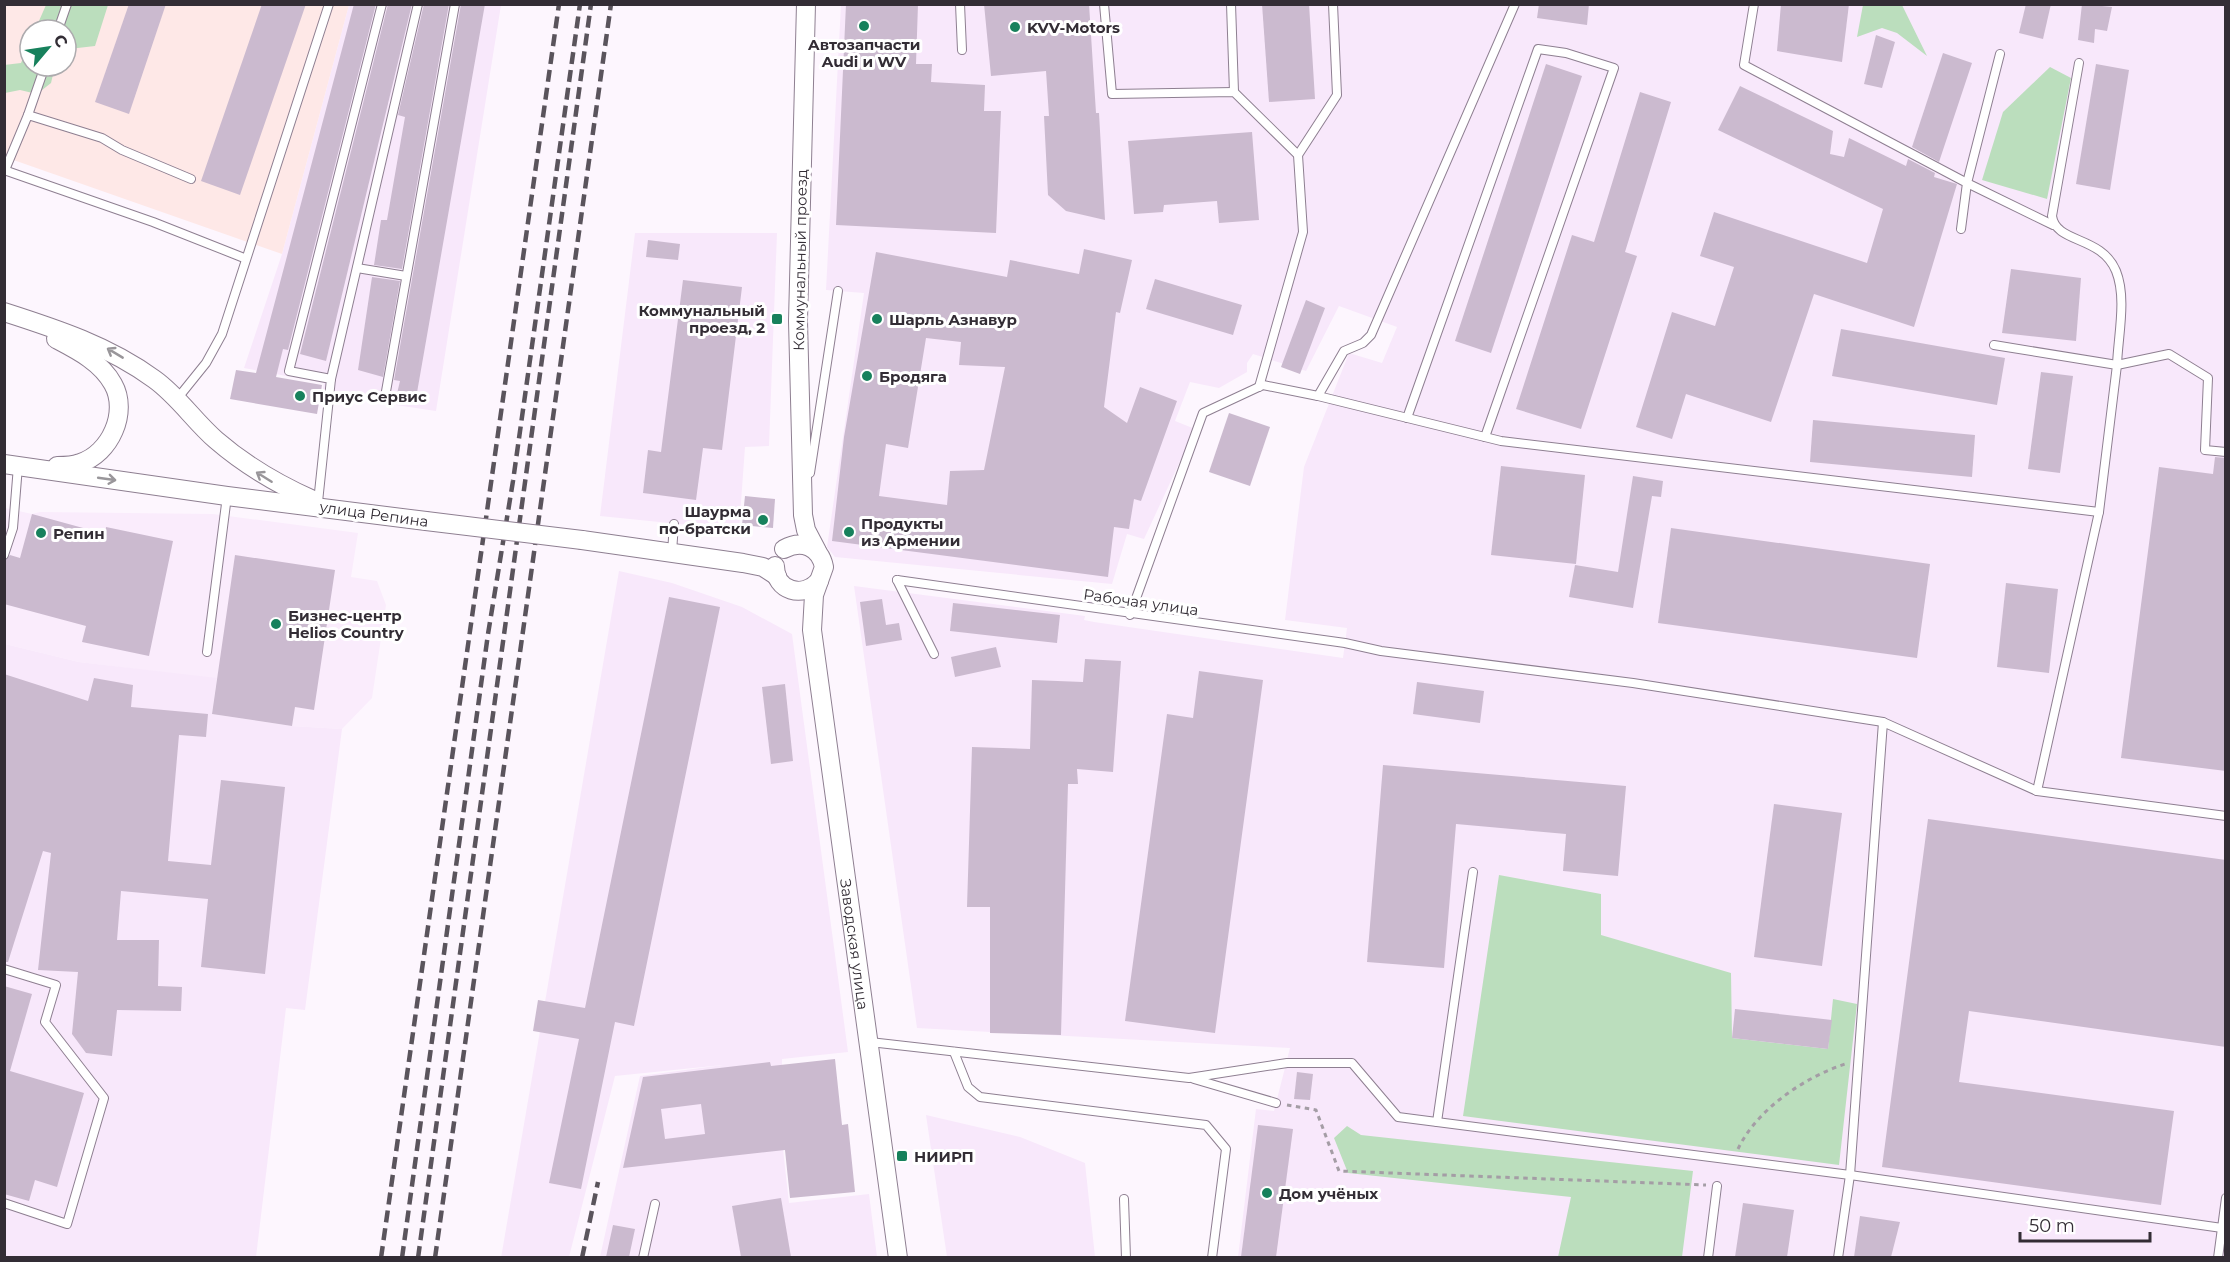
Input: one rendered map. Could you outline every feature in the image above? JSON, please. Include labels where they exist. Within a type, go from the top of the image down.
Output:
[{"type":"street","name":"Коммунальный проезд","points":[[806,4],[798,288],[802,496],[806,530],[818,553]]},
{"type":"street","points":[[8,313],[105,348],[156,381],[177,399],[214,439],[257,472],[277,484],[337,508]]},
{"type":"street","points":[[8,313],[87,357],[114,385],[119,412],[115,429],[106,444],[94,456],[80,463],[17,466]]},
{"type":"street","name":"улица Репина","points":[[17,466],[227,496],[337,508],[743,562],[764,567],[781,582]]},
{"type":"street","name":"Коммунальный проезд","points":[[782,551],[799,529],[803,515]]},
{"type":"street","points":[[806,544],[818,553],[824,567],[819,581],[808,591],[793,591],[781,582],[775,569],[782,551],[791,545],[806,544]]},
{"type":"street","name":"улица Репина","points":[[743,562],[761,561],[782,551]]},
{"type":"street","name":"Заводская улица","points":[[819,581],[811,612],[812,630],[898,1257]]},
{"type":"street","name":"Заводская улица","points":[[781,582],[802,604],[812,630]]},
{"type":"lane","points":[[177,399],[206,363],[222,334],[239,288],[244,258],[329,4]]},
{"type":"lane","points":[[331,380],[289,371],[382,4]]},
{"type":"lane","points":[[318,502],[331,380],[418,4]]},
{"type":"lane","points":[[385,397],[455,4]]},
{"type":"lane","points":[[960,4],[962,50]]},
{"type":"lane","points":[[1104,4],[1112,94],[1234,92]]},
{"type":"lane","points":[[1232,4],[1234,92],[1298,155]]},
{"type":"lane","points":[[1259,387],[1304,232],[1298,155],[1337,95],[1333,4]]},
{"type":"lane","points":[[1318,396],[1344,351],[1363,343],[1371,335],[1515,4]]},
{"type":"lane","points":[[1754,4],[1744,65],[1967,183],[2053,225],[2061,232],[2093,244],[2108,258],[2116,271],[2120,289],[2118,365],[2099,512],[2037,791]]},
{"type":"lane","points":[[1407,418],[1538,49],[1566,53],[1614,68],[1485,437]]},
{"type":"lane","points":[[1961,229],[1967,183],[2001,54]]},
{"type":"lane","points":[[2053,225],[2052,216],[2079,63]]},
{"type":"lane","points":[[41,78],[5,170],[244,258]]},
{"type":"lane","points":[[28,115],[102,138],[122,150],[191,179]]},
{"type":"lane","points":[[357,268],[406,276]]},
{"type":"lane","points":[[802,496],[808,482],[838,291]]},
{"type":"lane","points":[[1994,345],[2118,365],[2169,354],[2208,378],[2205,450],[2226,452]]},
{"type":"lane","points":[[1130,615],[1203,413],[1263,385],[1318,396],[1502,441],[2099,512]]},
{"type":"lane","points":[[4,555],[13,528],[17,466]]},
{"type":"lane","points":[[207,652],[227,496]]},
{"type":"lane","points":[[671,553],[674,524]]},
{"type":"lane","name":"Рабочая улица","points":[[934,654],[897,580],[1130,615],[1345,643],[1381,651],[1633,683],[1882,722],[2037,791],[2226,816]]},
{"type":"lane","points":[[1838,1257],[1850,1175],[1882,722]]},
{"type":"lane","points":[[1437,1122],[1473,872]]},
{"type":"lane","points":[[4,969],[56,985],[45,1022],[104,1098],[67,1224],[4,1203]]},
{"type":"lane","points":[[868,1042],[1189,1078],[1276,1103]]},
{"type":"lane","points":[[954,1052],[968,1087],[980,1097],[1206,1125],[1226,1149],[1212,1257]]},
{"type":"lane","points":[[1189,1078],[1287,1062],[1352,1064],[1398,1117],[1850,1175],[2222,1228]]},
{"type":"lane","points":[[1708,1257],[1717,1186]]},
{"type":"lane","points":[[2218,1257],[2226,1198]]},
{"type":"lane","points":[[1124,1199],[1126,1257]]},
{"type":"lane","points":[[643,1257],[655,1204]]},
{"type":"path","points":[[1733,1160],[1742,1141],[1777,1101],[1818,1073],[1858,1059]]},
{"type":"path","points":[[1276,1103],[1316,1110],[1339,1171],[1717,1186]]},
{"type":"shaded area","points":[[5,5],[349,5],[282,254],[5,157]]},
{"type":"shaded area","points":[[349,5],[501,5],[436,411],[322,394],[324,383],[244,368],[282,254]]},
{"type":"shaded area","points":[[841,5],[2225,5],[2225,1257],[1238,1257],[1256,1109],[1274,1111],[1290,1048],[917,1028],[854,586],[1085,616],[1084,620],[1094,622],[1343,658],[1347,628],[1285,620],[1304,467],[1349,353],[1382,363],[1397,327],[1339,306],[1306,371],[1253,354],[1247,363],[1247,372],[1219,388],[1190,382],[1175,421],[1195,429],[1144,539],[1127,534],[1112,584],[835,557],[827,547],[864,293],[826,290]]},
{"type":"shaded area","points":[[635,233],[777,233],[769,446],[745,447],[739,530],[600,516]]},
{"type":"shaded area","points":[[5,508],[32,514],[40,512],[213,514],[358,533],[351,577],[377,581],[386,605],[372,698],[342,729],[292,726],[212,714],[217,679],[79,662],[5,644]]},
{"type":"shaded area","points":[[619,571],[672,583],[742,607],[792,634],[848,1052],[782,1059],[781,1131],[789,1203],[869,1194],[877,1257],[600,1257],[640,1076],[723,1065],[615,1076],[569,1257],[501,1258]]},
{"type":"shaded area","points":[[5,644],[79,662],[217,678],[212,714],[292,726],[342,729],[305,1010],[286,1008],[256,1257],[5,1258]]},
{"type":"shaded area","points":[[926,1115],[1020,1137],[1085,1163],[1095,1257],[947,1257]]},
{"type":"green space","points":[[46,5],[108,5],[95,46],[78,48],[78,18],[40,18]]},
{"type":"green space","points":[[1863,5],[1902,5],[1927,56],[1897,33],[1882,28],[1857,37]]},
{"type":"green space","points":[[18,63],[18,78],[52,78],[51,83],[37,94],[20,90],[5,93],[4,65]]},
{"type":"green space","points":[[2050,67],[2071,78],[2047,199],[1982,180],[2003,112]]},
{"type":"green space","points":[[1499,875],[1601,894],[1601,935],[1731,973],[1732,1038],[1828,1049],[1833,999],[1857,1004],[1839,1165],[1463,1116]]},
{"type":"green space","points":[[1347,1126],[1361,1135],[1693,1171],[1682,1257],[1558,1257],[1571,1197],[1348,1173],[1334,1138]]},
{"type":"building","points":[[129,4],[166,4],[129,114],[95,102]]},
{"type":"building","points":[[262,4],[306,4],[240,195],[201,181]]},
{"type":"building","points":[[354,4],[376,4],[288,350],[283,349],[276,377],[322,385],[317,414],[230,399],[236,370],[256,373]]},
{"type":"building","points":[[388,4],[412,4],[326,361],[300,354]]},
{"type":"building","points":[[424,4],[449,4],[402,269],[374,265],[381,220],[387,220],[405,117],[398,115]]},
{"type":"building","points":[[461,4],[485,4],[415,404],[395,402],[400,381],[394,380]]},
{"type":"building","points":[[846,4],[918,4],[916,64],[932,64],[931,82],[985,85],[984,111],[1001,111],[996,233],[836,225]]},
{"type":"building","points":[[984,4],[1089,4],[1096,113],[1099,113],[1105,220],[1066,211],[1048,195],[1044,116],[1049,116],[1046,71],[991,76]]},
{"type":"building","points":[[1262,4],[1309,4],[1315,99],[1269,102]]},
{"type":"building","points":[[1539,4],[1589,4],[1587,25],[1537,18]]},
{"type":"building","points":[[1781,4],[1849,4],[1842,62],[1777,51]]},
{"type":"building","points":[[2026,4],[2051,4],[2043,39],[2019,33]]},
{"type":"building","points":[[2082,4],[2112,7],[2107,31],[2095,29],[2094,43],[2078,40]]},
{"type":"building","points":[[1876,35],[1895,42],[1882,88],[1864,84]]},
{"type":"building","points":[[1943,53],[1972,63],[1939,162],[1912,147]]},
{"type":"building","points":[[1546,64],[1582,76],[1491,353],[1455,341]]},
{"type":"building","points":[[2096,64],[2129,70],[2110,190],[2076,184]]},
{"type":"building","points":[[1740,86],[1833,131],[1830,154],[1844,157],[1849,138],[1906,166],[1908,159],[1935,173],[1934,177],[1957,184],[1914,327],[1814,294],[1771,422],[1686,394],[1672,439],[1636,427],[1672,312],[1715,326],[1734,267],[1700,256],[1714,212],[1867,263],[1883,209],[1718,130]]},
{"type":"building","points":[[1640,92],[1671,102],[1625,252],[1637,256],[1581,429],[1516,409],[1572,235],[1594,242]]},
{"type":"building","points":[[1252,132],[1259,220],[1219,223],[1217,201],[1164,205],[1163,212],[1134,214],[1128,141]]},
{"type":"building","points":[[648,240],[680,244],[678,260],[646,257]]},
{"type":"building","points":[[1084,249],[1132,260],[1120,313],[1116,312],[1104,407],[1127,423],[1140,387],[1177,401],[1141,501],[1134,499],[1129,529],[1114,527],[1108,577],[832,541],[844,437],[876,252],[1007,277],[1010,260],[1079,274]],"holes":[[[926,338],[961,342],[959,365],[1005,367],[984,470],[950,471],[947,505],[879,496],[886,444],[908,448]]]},
{"type":"building","points":[[2011,269],[2081,278],[2076,341],[2002,333]]},
{"type":"building","points":[[372,277],[400,281],[383,377],[358,370]]},
{"type":"building","points":[[1155,279],[1242,305],[1233,335],[1146,309]]},
{"type":"building","points":[[683,280],[742,287],[722,450],[703,448],[696,500],[643,493],[648,450],[661,452]]},
{"type":"building","points":[[1306,300],[1325,308],[1300,374],[1281,367]]},
{"type":"building","points":[[1841,329],[2005,358],[1997,405],[1832,376]]},
{"type":"building","points":[[2041,372],[2073,376],[2060,473],[2028,469]]},
{"type":"building","points":[[1229,413],[1270,427],[1250,486],[1209,472]]},
{"type":"building","points":[[1813,420],[1975,435],[1972,477],[1810,462]]},
{"type":"building","points":[[2215,457],[2226,458],[2226,771],[2121,758],[2159,467],[2213,474]]},
{"type":"building","points":[[1501,466],[1585,475],[1576,564],[1491,555]]},
{"type":"building","points":[[1633,476],[1663,481],[1661,497],[1652,496],[1633,608],[1569,597],[1575,565],[1618,572]]},
{"type":"building","points":[[745,496],[775,499],[773,528],[742,525]]},
{"type":"building","points":[[32,514],[105,534],[106,527],[173,541],[149,656],[82,642],[86,626],[4,604],[4,561],[10,555],[20,558]]},
{"type":"building","points":[[1671,528],[1930,564],[1917,658],[1658,623]]},
{"type":"building","name":"Бизнес-центр Helios Country","points":[[235,555],[335,570],[314,710],[295,707],[292,726],[212,714]]},
{"type":"building","points":[[2006,583],[2058,589],[2049,673],[1997,667]]},
{"type":"building","points":[[669,597],[720,607],[634,1026],[615,1022],[581,1189],[549,1183],[579,1039],[533,1031],[538,1000],[585,1008]]},
{"type":"building","points":[[882,599],[886,625],[899,623],[902,640],[866,646],[860,602]]},
{"type":"building","points":[[953,603],[1060,615],[1057,643],[950,631]]},
{"type":"building","points":[[996,647],[1001,667],[955,677],[951,657]]},
{"type":"building","points":[[1085,659],[1121,661],[1113,772],[1077,769],[1078,784],[1068,784],[1061,1035],[990,1033],[990,907],[967,907],[972,747],[1030,749],[1032,680],[1083,682]]},
{"type":"building","points":[[1199,671],[1263,680],[1215,1033],[1125,1021],[1167,714],[1193,718]]},
{"type":"building","points":[[4,674],[88,701],[94,678],[133,685],[131,707],[208,714],[206,737],[179,735],[168,861],[211,865],[221,780],[285,787],[265,974],[201,967],[208,899],[121,891],[117,940],[159,940],[158,986],[182,987],[181,1011],[117,1010],[112,1056],[86,1053],[72,1034],[78,972],[38,970],[51,853],[43,851],[8,962],[4,962]]},
{"type":"building","points":[[1417,682],[1484,691],[1480,723],[1413,714]]},
{"type":"building","points":[[785,684],[793,761],[771,764],[762,687]]},
{"type":"building","points":[[1383,765],[1626,786],[1618,876],[1563,871],[1566,834],[1456,824],[1444,968],[1367,962]]},
{"type":"building","points":[[1774,804],[1842,813],[1822,966],[1754,957]]},
{"type":"building","points":[[1928,819],[2226,860],[2226,1047],[1969,1011],[1959,1082],[2174,1111],[2161,1205],[1882,1167]]},
{"type":"building","points":[[4,986],[32,994],[10,1071],[84,1093],[57,1187],[35,1180],[29,1201],[4,1194]]},
{"type":"building","points":[[1735,1009],[1832,1020],[1828,1049],[1732,1038]]},
{"type":"building","points":[[835,1059],[842,1125],[848,1124],[855,1192],[790,1198],[785,1150],[623,1168],[643,1077],[770,1062],[771,1066]],"holes":[[[701,1104],[705,1134],[665,1139],[661,1109]]]},
{"type":"building","points":[[1297,1072],[1313,1074],[1310,1100],[1294,1099]]},
{"type":"building","name":"Дом учёных","points":[[1258,1125],[1293,1129],[1276,1257],[1241,1257]]},
{"type":"building","points":[[781,1198],[791,1257],[741,1257],[732,1206]]},
{"type":"building","points":[[1743,1203],[1794,1210],[1787,1257],[1735,1257]]},
{"type":"building","points":[[1860,1216],[1900,1222],[1891,1257],[1854,1257]]},
{"type":"building","points":[[613,1225],[635,1229],[629,1257],[606,1257]]},
{"type":"railway","points":[[381,1258],[559,4]]},
{"type":"railway","points":[[402,1258],[488,634],[513,481],[580,4]]},
{"type":"railway","points":[[418,1258],[591,4]]},
{"type":"railway","points":[[435,1258],[611,4]]},
{"type":"railway","points":[[582,1258],[598,1182]]},
{"type":"place","name":"Автозапчасти Audi и WV","points":[[864,26]]},
{"type":"place","name":"KVV-Motors","points":[[1015,27]]},
{"type":"place","name":"Коммунальный проезд, 2","points":[[777,319]]},
{"type":"place","name":"Шарль Азнавур","points":[[877,319]]},
{"type":"place","name":"Бродяга","points":[[867,376]]},
{"type":"place","name":"Приус Сервис","points":[[300,396]]},
{"type":"place","name":"Шаурма по-братски","points":[[763,520]]},
{"type":"place","name":"Продукты из Армении","points":[[849,532]]},
{"type":"place","name":"Репин","points":[[41,533]]},
{"type":"place","name":"Бизнес-центр Helios Country","points":[[276,624]]},
{"type":"place","name":"НИИРП","points":[[902,1156]]},
{"type":"place","name":"Дом учёных","points":[[1267,1193]]}]
